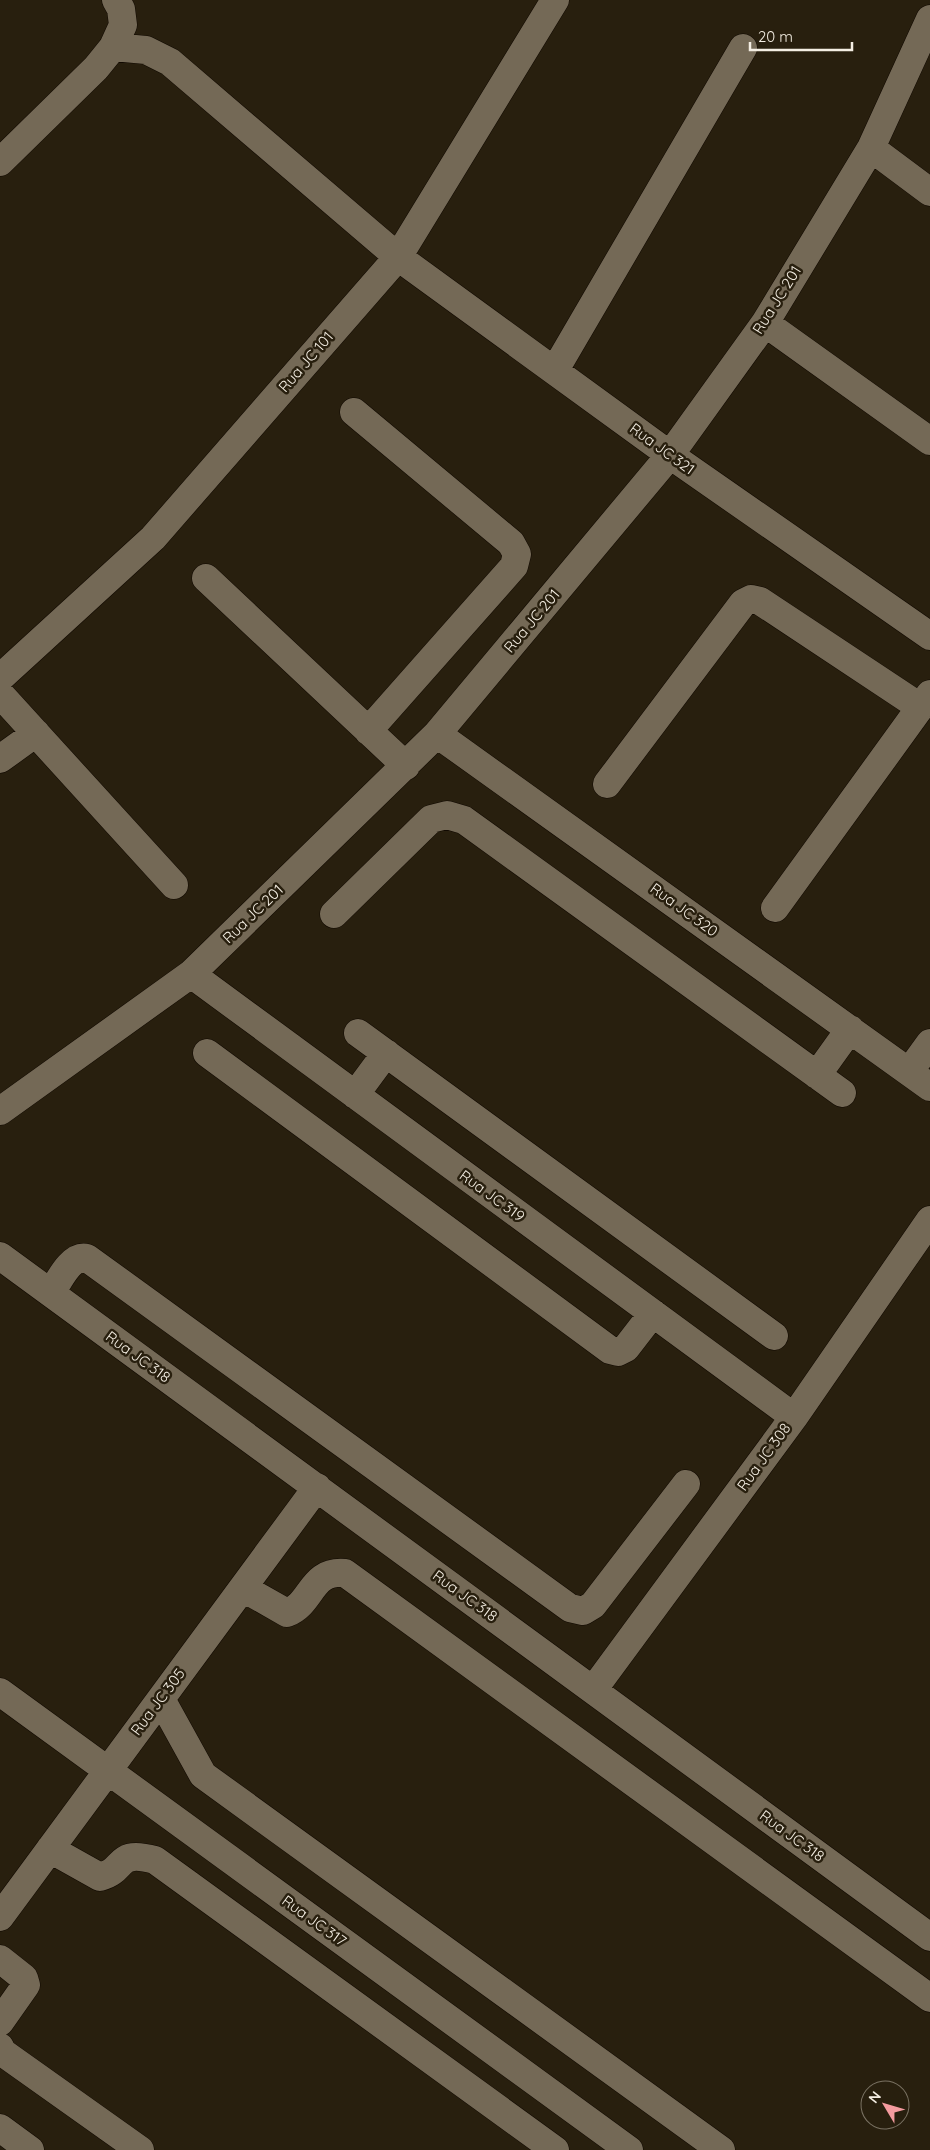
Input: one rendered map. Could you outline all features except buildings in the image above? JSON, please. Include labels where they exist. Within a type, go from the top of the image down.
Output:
[{"type":"street","points":[[0,162],[96,68],[113,47],[123,25],[121,9],[116,0]]},
{"type":"street","name":"Rua JC 101","points":[[0,678],[153,538],[398,257],[555,0]]},
{"type":"street","name":"Rua JC 201","points":[[0,1111],[191,974],[437,734],[670,455],[765,323],[871,148],[930,19]]},
{"type":"street","name":"Rua JC 321","points":[[113,47],[146,50],[170,62],[398,257],[670,455],[930,636]]},
{"type":"street","points":[[555,370],[743,48]]},
{"type":"street","points":[[871,148],[930,192]]},
{"type":"street","points":[[765,323],[930,441]]},
{"type":"street","points":[[354,412],[511,543],[517,554],[514,566],[368,731]]},
{"type":"street","points":[[206,578],[406,766]]},
{"type":"street","points":[[607,784],[743,603],[752,599],[760,601],[925,701],[775,908]]},
{"type":"street","points":[[0,694],[174,885]]},
{"type":"street","points":[[0,759],[36,733]]},
{"type":"street","name":"Rua JC 320","points":[[437,734],[919,1079]]},
{"type":"street","points":[[334,914],[431,818],[447,814],[464,820],[842,1093]]},
{"type":"street","name":"Rua JC 319","points":[[191,974],[794,1417]]},
{"type":"street","points":[[817,1075],[850,1029]]},
{"type":"street","points":[[358,1033],[774,1336]]},
{"type":"street","points":[[919,1079],[930,1043]]},
{"type":"street","points":[[207,1053],[610,1350],[618,1352],[626,1348],[653,1313]]},
{"type":"street","points":[[355,1095],[386,1053]]},
{"type":"street","name":"Rua JC 308","points":[[593,1690],[794,1417],[930,1220]]},
{"type":"street","name":"Rua JC 318","points":[[0,1256],[930,1937]]},
{"type":"street","points":[[51,1293],[74,1260],[81,1256],[87,1258],[570,1608],[583,1611],[593,1605],[686,1484]]},
{"type":"street","name":"Rua JC 305","points":[[0,1917],[317,1487]]},
{"type":"street","points":[[242,1588],[287,1613],[295,1610],[323,1576],[334,1572],[344,1573],[930,1998]]},
{"type":"street","name":"Rua JC 317","points":[[0,1692],[629,2150]]},
{"type":"street","points":[[161,1699],[203,1774],[721,2150]]},
{"type":"street","points":[[50,1849],[100,1877],[106,1875],[125,1859],[138,1856],[155,1860],[555,2150]]},
{"type":"street","points":[[0,1959],[24,1978],[26,1985],[0,2022]]},
{"type":"street","points":[[0,2047],[2,2052],[140,2150]]},
{"type":"street","points":[[0,2128],[30,2150]]}]
